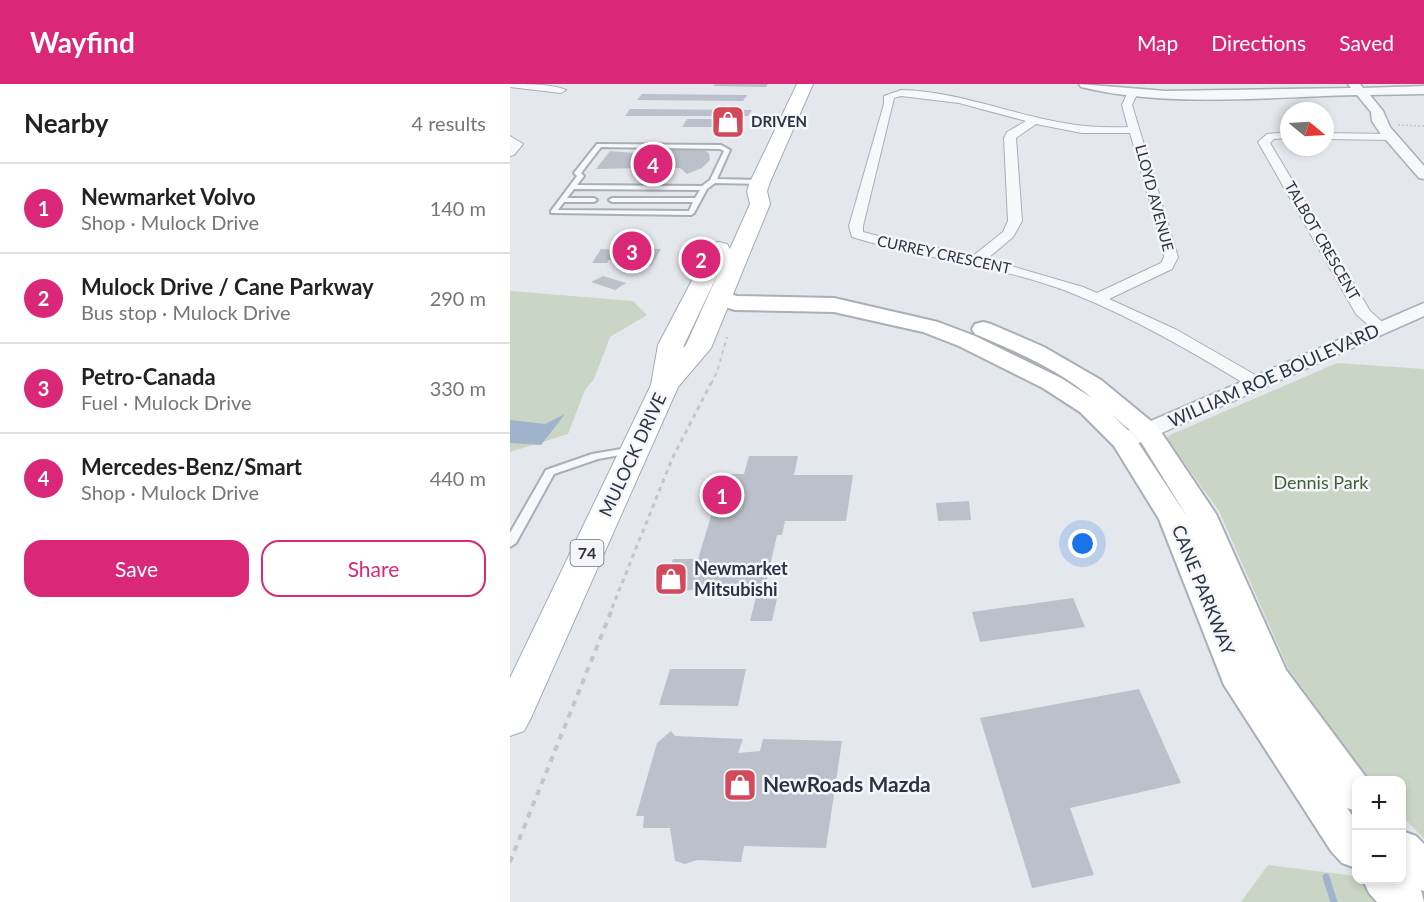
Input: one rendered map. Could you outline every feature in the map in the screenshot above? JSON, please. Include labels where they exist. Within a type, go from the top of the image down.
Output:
[{"type":"main road","name":"MULOCK DRIVE","points":[[510,720],[518,687],[665,385],[671,345],[740,204],[758,187],[805,84]]},
{"type":"main road","name":"MULOCK DRIVE","points":[[665,385],[698,348],[760,204],[758,187]]},
{"type":"main road","name":"CANE PARKWAY","points":[[719,298],[739,292],[844,294],[914,307],[987,331],[1036,352],[1092,385],[1201,514],[1271,676],[1352,789]]},
{"type":"main road","name":"CANE PARKWAY","points":[[719,298],[735,303],[834,305],[930,327],[967,341],[1052,383],[1136,437],[1174,519],[1242,685],[1352,846]]},
{"type":"main road","points":[[1406,854],[1424,872]]},
{"type":"main road","points":[[1389,884],[1406,902]]},
{"type":"street","points":[[510,84],[561,90]]},
{"type":"street","points":[[1085,84],[1132,94],[1236,95],[1357,88],[1424,90]]},
{"type":"street","name":"CURREY CRESCENT","points":[[1135,130],[1072,128],[1035,120],[944,91],[905,87],[895,90],[889,96],[889,104],[856,226],[857,234],[879,241],[977,260],[1044,278],[1099,298],[1194,345],[1258,384]]},
{"type":"street","points":[[1357,88],[1377,111],[1382,125],[1391,137],[1424,175]]},
{"type":"street","name":"LLOYD AVENUE","points":[[1099,298],[1167,266],[1171,257],[1127,105],[1132,94]]},
{"type":"street","points":[[977,260],[1012,229],[1015,221],[1011,134],[1035,120]]},
{"type":"street","name":"TALBOT CRESCENT","points":[[1280,136],[1271,136],[1264,142],[1364,314],[1381,328]]},
{"type":"street","points":[[1334,136],[1391,137]]},
{"type":"street","points":[[510,139],[517,144],[510,153]]},
{"type":"street","name":"CANE PARKWAY","points":[[694,298],[719,298]]},
{"type":"street","name":"WILLIAM ROE BOULEVARD","points":[[1136,437],[1424,309]]},
{"type":"street","points":[[1015,365],[1036,352]]},
{"type":"lane","points":[[599,146],[721,147],[727,150],[713,181],[704,188],[691,213],[553,212],[581,176],[577,173],[599,146]]},
{"type":"lane","points":[[713,181],[758,187]]},
{"type":"lane","points":[[573,187],[704,188]]},
{"type":"lane","points":[[563,200],[594,200]]},
{"type":"lane","points":[[612,200],[698,200]]},
{"type":"lane","points":[[510,543],[550,472],[596,456],[635,450]]},
{"type":"path","points":[[1382,125],[1424,126]]},
{"type":"path","points":[[510,862],[672,459],[717,372],[728,334]]},
{"type":"green space","points":[[510,291],[633,301],[647,315],[610,337],[594,379],[585,390],[568,434],[510,452]]},
{"type":"green space","name":"Dennis Park","points":[[1337,363],[1424,369],[1424,839],[1406,820],[1406,776],[1366,776],[1289,670],[1219,511],[1180,457],[1163,441],[1170,435]]},
{"type":"green space","points":[[1268,865],[1352,876],[1352,884],[1367,884],[1383,902],[1241,902]]},
{"type":"water","points":[[565,414],[541,445],[510,443],[510,420],[545,424]]},
{"type":"building","points":[[715,84],[768,84],[766,87],[713,86]]},
{"type":"building","points":[[642,94],[747,95],[743,101],[637,100]]},
{"type":"building","points":[[630,109],[752,110],[748,116],[625,116]]},
{"type":"building","points":[[687,119],[744,119],[739,127],[682,127]]},
{"type":"building","points":[[638,149],[703,150],[709,153],[710,160],[702,168],[687,174],[680,168],[675,168],[672,173],[637,173],[641,168],[596,169],[610,151],[634,153]]},
{"type":"building","points":[[601,249],[617,250],[614,253],[637,253],[640,249],[661,249],[651,266],[628,265],[631,260],[592,263]]},
{"type":"building","points":[[603,276],[626,283],[615,290],[591,282]]},
{"type":"building","points":[[749,456],[798,456],[794,475],[853,475],[846,521],[785,521],[782,535],[777,535],[765,588],[662,591],[673,559],[698,559],[715,503],[706,503],[715,474],[744,474]]},
{"type":"building","points":[[969,501],[971,520],[938,521],[936,503]]},
{"type":"building","points":[[758,589],[779,590],[772,621],[750,621]]},
{"type":"building","points":[[1073,598],[1085,627],[980,642],[972,612]]},
{"type":"building","points":[[670,669],[746,669],[738,706],[659,705]]},
{"type":"building","points":[[1139,689],[1181,783],[1070,808],[1094,875],[1032,888],[980,718]]},
{"type":"building","name":"NewRoads Mazda","points":[[671,731],[675,736],[743,739],[738,753],[760,751],[763,739],[842,741],[826,848],[744,846],[741,862],[697,860],[685,864],[675,861],[670,828],[643,828],[644,816],[636,816],[657,743]]},
{"type":"waterway","points":[[1326,877],[1334,902]]},
{"type":"place","name":"DRIVEN","points":[[728,122]]},
{"type":"place","name":"Mercedes-Benz/Smart","points":[[653,164]]},
{"type":"place","name":"Petro-Canada","points":[[632,251]]},
{"type":"place","name":"Mulock Drive / Cane Parkway","points":[[701,259]]},
{"type":"place","name":"Newmarket Volvo","points":[[722,495]]},
{"type":"place","name":"Newmarket Mitsubishi","points":[[671,579]]},
{"type":"place","name":"NewRoads Mazda","points":[[740,785]]}]
